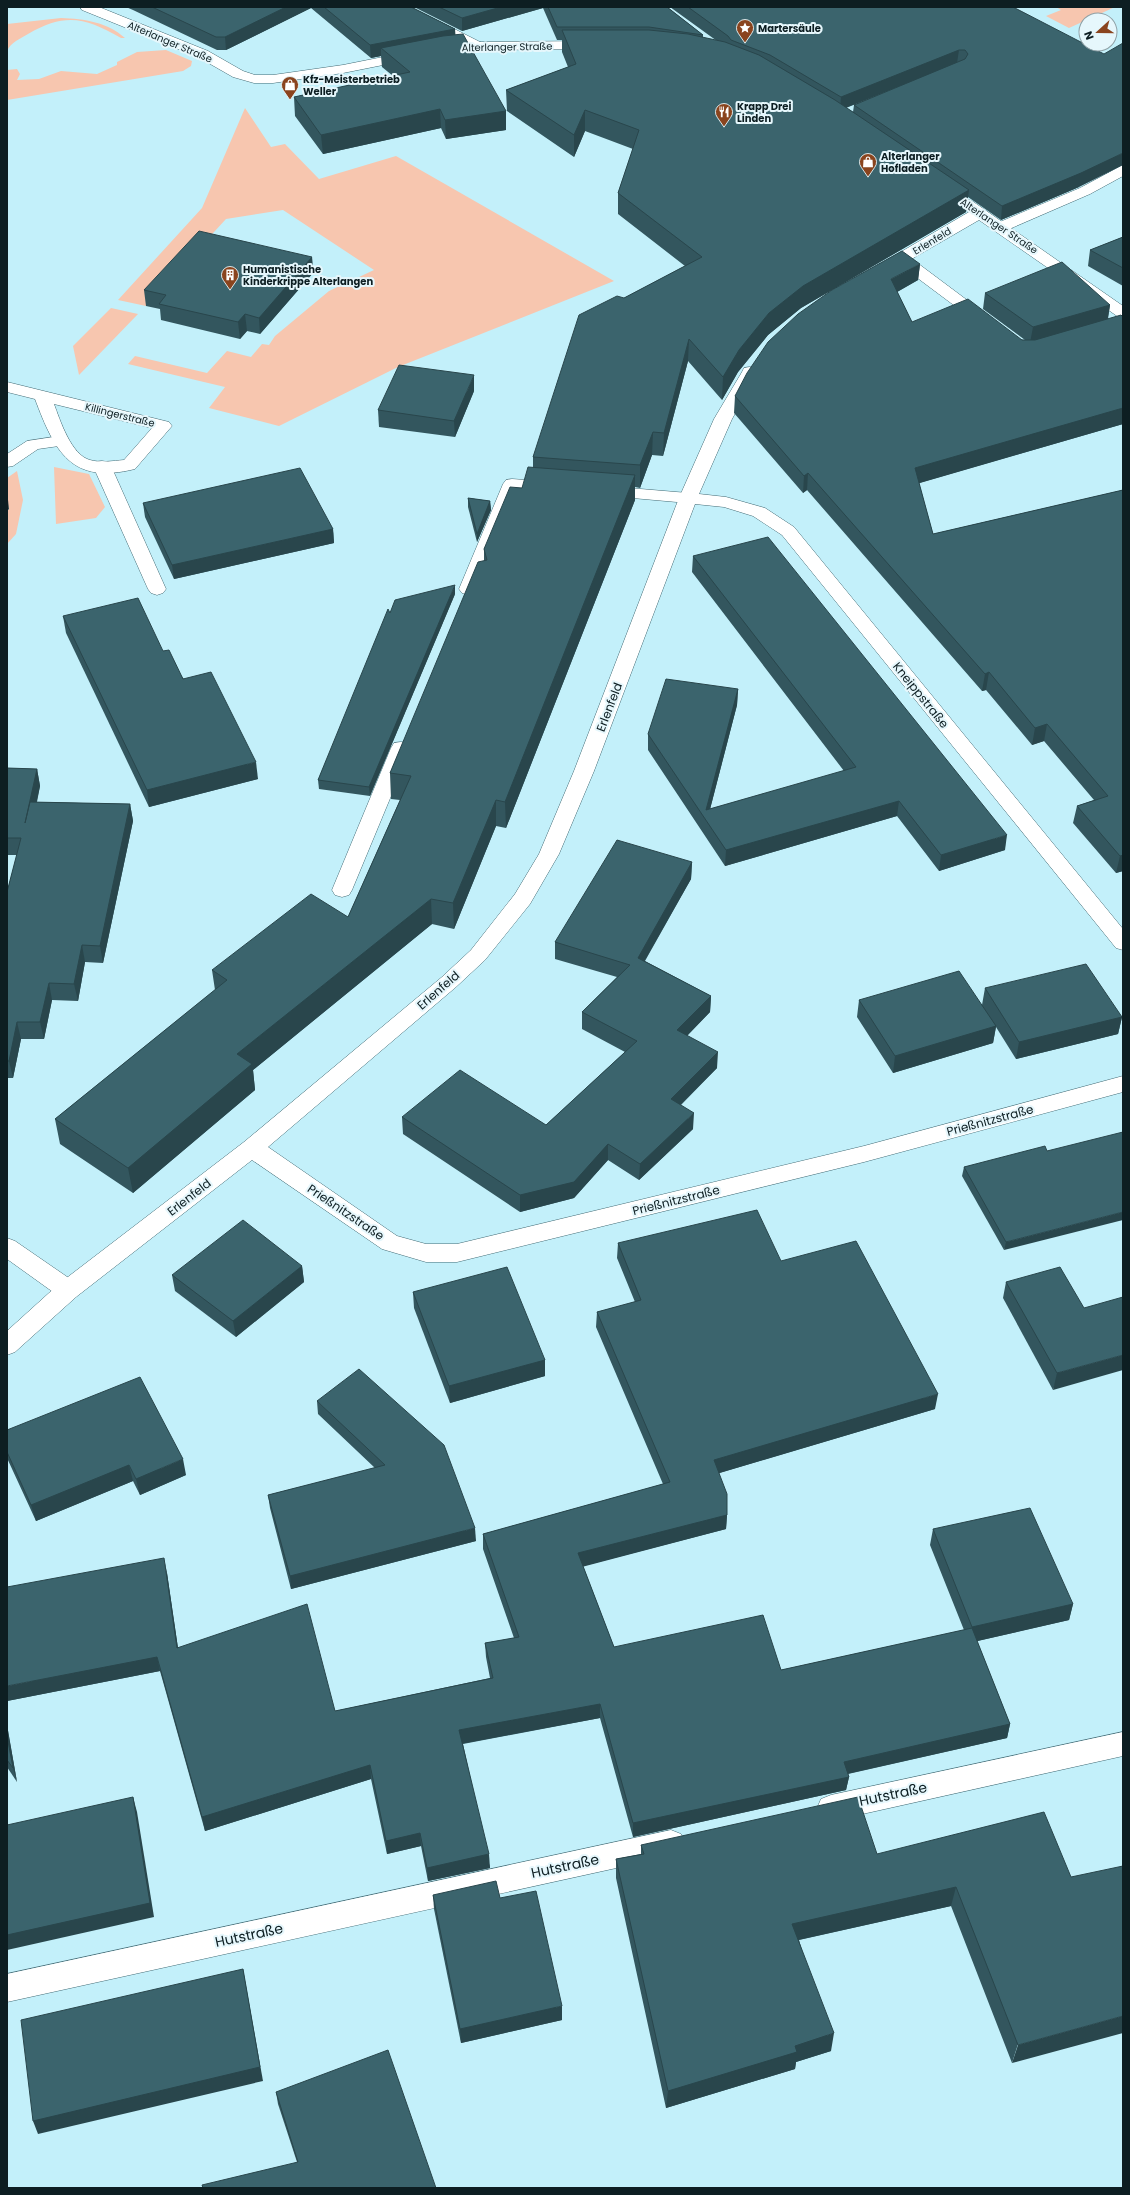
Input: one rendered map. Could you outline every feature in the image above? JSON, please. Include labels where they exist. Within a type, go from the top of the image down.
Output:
[{"type":"street","name":"Alterlanger Straße","points":[[87,7],[203,54],[238,74],[254,79],[273,79],[343,69],[443,49],[477,46],[610,45]]},
{"type":"street","points":[[400,7],[477,46]]},
{"type":"street","points":[[1001,227],[1085,191],[1123,170]]},
{"type":"street","name":"Alterlanger Straße","points":[[954,196],[1001,227],[1121,321]]},
{"type":"street","name":"Erlenfeld","points":[[867,278],[979,213]]},
{"type":"street","points":[[902,259],[996,328]]},
{"type":"street","name":"Erlenfeld","points":[[7,1345],[68,1290],[252,1148],[449,982],[478,955],[523,899],[549,854],[584,771],[688,498],[723,419],[742,383],[760,356]]},
{"type":"street","name":"Killingerstraße","points":[[7,387],[42,395],[163,426],[129,466],[102,466],[80,462],[60,441],[42,395]]},
{"type":"street","points":[[7,462],[33,445],[60,441]]},
{"type":"street","points":[[102,466],[157,589]]},
{"type":"street","points":[[463,602],[512,484],[688,498]]},
{"type":"street","name":"Kneippstraße","points":[[688,498],[726,502],[759,512],[788,531],[1123,943]]},
{"type":"street","points":[[342,890],[407,735]]},
{"type":"street","name":"Prießnitzstraße","points":[[252,1148],[390,1243],[426,1253],[457,1253],[864,1154],[1123,1084]]},
{"type":"street","points":[[7,1247],[68,1290]]},
{"type":"street","name":"Hutstraße","points":[[803,1814],[1123,1744]]},
{"type":"street","name":"Hutstraße","points":[[7,1988],[694,1838]]},
{"type":"shaded area","points":[[1056,7],[1115,7],[1104,12],[1078,12],[1078,24],[1069,28],[1046,16],[1061,10]]},
{"type":"shaded area","points":[[61,18],[95,22],[111,28],[125,38],[121,38],[109,31],[86,22],[65,20],[41,27],[13,43],[7,51],[7,24]]},
{"type":"shaded area","points":[[166,50],[192,61],[191,66],[183,71],[7,100],[7,70],[17,69],[20,74],[17,80],[39,79],[61,71],[97,74],[117,65],[117,62],[137,52]]},
{"type":"shaded area","points":[[245,108],[271,147],[285,144],[319,179],[396,156],[614,281],[398,367],[279,426],[209,408],[225,387],[128,364],[135,356],[207,373],[227,351],[251,357],[262,344],[269,345],[275,336],[329,291],[374,270],[283,210],[226,219],[146,306],[118,300],[202,208]]},
{"type":"shaded area","points":[[111,308],[138,314],[79,375],[73,346]]},
{"type":"shaded area","points":[[54,467],[89,474],[105,507],[96,518],[56,524]]},
{"type":"shaded area","points":[[17,471],[23,500],[16,534],[7,544],[7,511],[9,509],[7,508],[7,478]]},
{"type":"building","points":[[152,7],[286,7],[225,37],[216,37]]},
{"type":"building","points":[[324,7],[411,7],[455,29],[370,45]]},
{"type":"building","points":[[439,7],[501,7],[462,18]]},
{"type":"building","points":[[548,7],[667,7],[703,35],[649,27],[557,27]]},
{"type":"building","points":[[688,7],[1013,7],[1078,41],[1078,52],[1100,52],[1104,54],[1107,52],[1118,52],[1118,46],[1123,43],[1123,153],[1081,173],[1002,206],[854,105],[965,59],[968,54],[965,50],[959,50],[841,97],[770,55],[731,40],[728,36]]},
{"type":"building","points":[[562,30],[649,30],[688,34],[725,42],[759,55],[835,100],[969,190],[803,286],[769,313],[739,350],[723,377],[689,339],[664,433],[653,432],[640,465],[533,457],[579,315],[617,296],[624,298],[702,257],[618,193],[639,130],[585,110],[574,135],[506,90],[576,64]]},
{"type":"building","points":[[463,34],[506,111],[445,120],[440,109],[321,135],[294,97],[410,72],[381,48],[443,36]]},
{"type":"building","name":"Humanistische Kinderkrippe Alterlangen","points":[[199,231],[312,257],[259,318],[245,314],[238,322],[159,304],[166,295],[144,290]]},
{"type":"building","points":[[1123,237],[1123,268],[1090,250]]},
{"type":"building","points":[[902,251],[920,264],[891,279],[912,322],[968,299],[1022,340],[1035,340],[1121,315],[1123,317],[1123,408],[915,468],[933,534],[1123,490],[1123,855],[1120,856],[1077,806],[1108,796],[1047,724],[1035,728],[989,672],[985,674],[808,473],[804,476],[735,396],[747,373],[768,342],[798,314],[832,290]]},
{"type":"building","points":[[1062,262],[1110,305],[1033,327],[985,293]]},
{"type":"building","points":[[399,365],[474,375],[454,421],[378,410]]},
{"type":"building","points":[[528,467],[635,475],[505,802],[496,800],[453,903],[431,899],[237,1054],[252,1064],[128,1168],[55,1119],[227,980],[212,970],[311,894],[348,917],[411,776],[390,773],[478,562],[487,560],[484,549],[510,487],[522,488]]},
{"type":"building","points":[[300,468],[333,529],[172,565],[143,503]]},
{"type":"building","points":[[468,498],[490,501],[477,534]]},
{"type":"building","points":[[768,537],[1007,835],[941,855],[899,801],[726,850],[648,734],[666,679],[738,689],[706,810],[856,767],[693,556]]},
{"type":"building","points":[[455,585],[369,787],[318,780],[388,609],[390,613],[395,600]]},
{"type":"building","points":[[138,598],[163,651],[169,650],[183,679],[211,672],[256,762],[147,790],[63,616]]},
{"type":"building","points":[[7,768],[37,769],[25,823],[30,802],[130,804],[100,946],[82,945],[74,984],[49,983],[40,1022],[17,1022],[9,1061],[7,1061],[7,892],[21,838],[7,838]]},
{"type":"building","points":[[617,840],[692,862],[638,958],[711,996],[677,1030],[718,1052],[671,1099],[694,1113],[640,1164],[608,1144],[574,1182],[520,1195],[402,1117],[460,1070],[546,1125],[637,1041],[582,1012],[630,965],[555,942]]},
{"type":"building","points":[[1086,964],[1122,1017],[1019,1042],[985,988]]},
{"type":"building","points":[[959,971],[996,1026],[895,1056],[859,1000]]},
{"type":"building","points":[[1123,1132],[1123,1212],[1006,1242],[964,1167],[1045,1146],[1047,1151]]},
{"type":"building","points":[[757,1210],[781,1261],[856,1241],[938,1394],[714,1460],[727,1494],[727,1515],[578,1553],[614,1647],[763,1615],[781,1670],[972,1628],[1010,1724],[844,1762],[849,1777],[633,1823],[600,1704],[459,1730],[489,1854],[427,1868],[420,1833],[386,1841],[370,1765],[202,1817],[157,1657],[7,1686],[7,1587],[164,1558],[177,1648],[307,1604],[335,1711],[493,1678],[485,1643],[519,1637],[483,1534],[670,1482],[597,1312],[641,1300],[618,1243]]},
{"type":"building","points":[[243,1220],[302,1266],[233,1321],[172,1275]]},
{"type":"building","points":[[507,1267],[545,1360],[449,1386],[413,1292]]},
{"type":"building","points":[[1060,1267],[1084,1308],[1123,1297],[1123,1355],[1057,1373],[1006,1282]]},
{"type":"building","points":[[359,1369],[444,1445],[475,1528],[290,1576],[268,1495],[385,1465],[317,1401]]},
{"type":"building","points":[[140,1377],[183,1459],[136,1479],[129,1465],[31,1505],[7,1452],[7,1430]]},
{"type":"building","points":[[1030,1508],[1073,1604],[972,1627],[933,1529]]},
{"type":"building","points":[[7,1736],[13,1768],[7,1760]]},
{"type":"building","points":[[133,1797],[150,1903],[7,1935],[7,1825]]},
{"type":"building","points":[[858,1797],[877,1854],[1044,1812],[1071,1877],[1123,1866],[1123,2016],[1018,2045],[956,1887],[792,1924],[834,2033],[795,2046],[797,2052],[668,2091],[616,1859],[644,1854],[641,1845]]},
{"type":"building","points":[[496,1881],[500,1898],[536,1891],[562,2006],[460,2029],[433,1895]]},
{"type":"building","points":[[243,1969],[260,2067],[33,2121],[21,2020]]},
{"type":"building","points":[[388,2050],[436,2188],[203,2188],[202,2185],[298,2162],[276,2092]]},
{"type":"place","name":"Martersäule","points":[[745,43]]},
{"type":"place","name":"Kfz-Meisterbetrieb Weller","points":[[290,100]]},
{"type":"place","name":"Krapp Drei Linden","points":[[724,127]]},
{"type":"place","name":"Alterlanger Hofladen","points":[[868,177]]},
{"type":"place","name":"Humanistische Kinderkrippe Alterlangen","points":[[230,290]]}]
